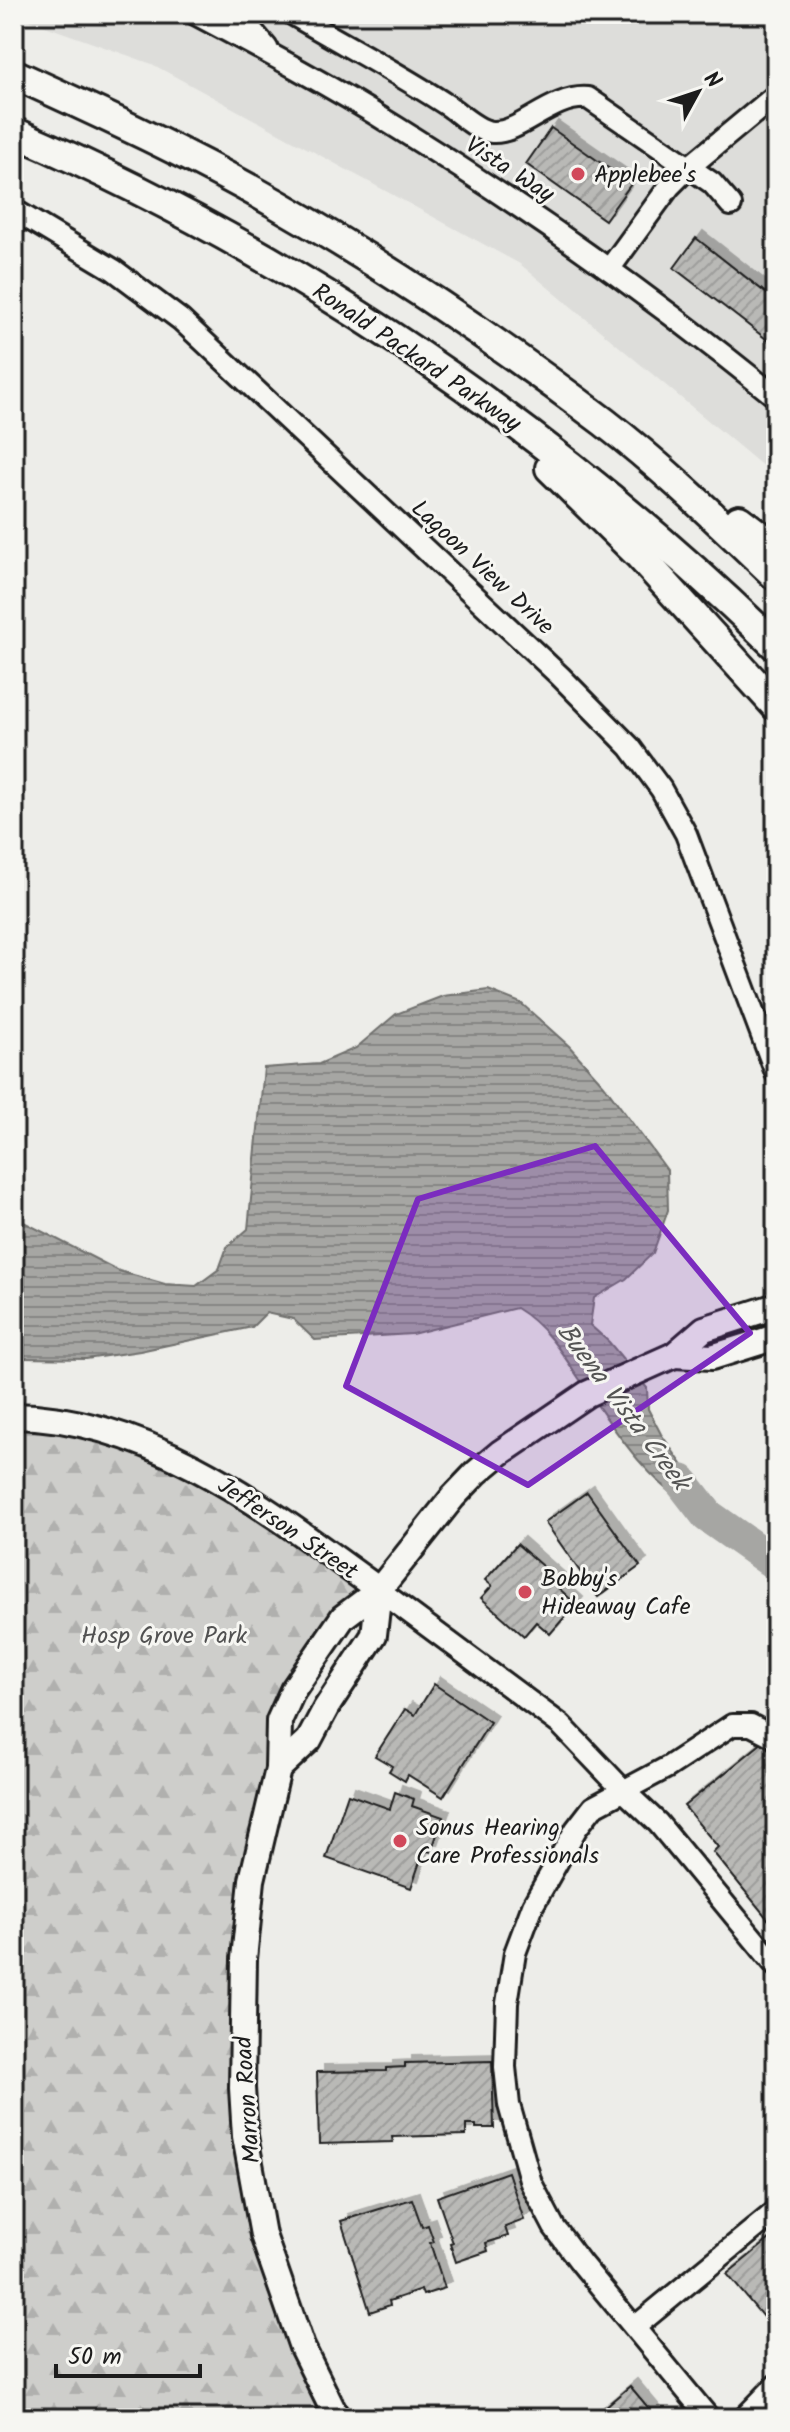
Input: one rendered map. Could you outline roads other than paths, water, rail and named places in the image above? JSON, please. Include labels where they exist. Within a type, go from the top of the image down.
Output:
[{"type":"highway","points":[[14,74],[107,117],[275,203],[463,323],[776,548]]},
{"type":"highway","name":"Ronald Packard Parkway","points":[[14,132],[182,211],[344,303],[463,383],[589,479],[660,538],[776,646]]},
{"type":"highway","points":[[463,383],[639,555],[776,706]]},
{"type":"highway","points":[[605,423],[707,511],[776,576]]},
{"type":"main road","name":"Jefferson Street","points":[[14,1416],[104,1429],[185,1462],[256,1501],[379,1590],[476,1473],[553,1416],[599,1388],[674,1355],[704,1329],[776,1306]]},
{"type":"main road","name":"Jefferson Street","points":[[674,1355],[712,1357],[776,1337]]},
{"type":"main road","name":"Marron Road","points":[[337,2418],[302,2347],[263,2235],[245,2136],[242,2088],[244,1959],[252,1880],[278,1769],[279,1721],[293,1690],[343,1617],[379,1590]]},
{"type":"main road","points":[[278,1769],[309,1740],[374,1635],[379,1590]]},
{"type":"street","name":"Vista Way","points":[[195,14],[394,125],[516,203],[695,331],[776,397]]},
{"type":"street","points":[[238,14],[275,57]]},
{"type":"street","points":[[292,14],[424,90],[489,132],[506,131],[574,97],[588,98],[712,183],[731,205]]},
{"type":"street","points":[[610,268],[669,187],[776,95]]},
{"type":"street","name":"Lagoon View Drive","points":[[14,210],[114,270],[181,320],[560,676],[630,747],[661,789],[686,834],[776,1073]]},
{"type":"street","points":[[379,1590],[561,1725],[658,1823],[776,1966]]},
{"type":"street","points":[[709,2418],[554,2227],[531,2183],[509,2105],[505,2067],[507,2003],[515,1953],[533,1905],[576,1829],[593,1807],[668,1767],[732,1725],[751,1725],[776,1738]]},
{"type":"street","points":[[635,2327],[776,2211]]},
{"type":"street","points":[[744,2418],[776,2385]]},
{"type":"water","points":[[488,990],[521,1003],[569,1046],[604,1085],[667,1170],[668,1210],[653,1253],[626,1279],[594,1298],[590,1325],[609,1342],[647,1388],[648,1409],[661,1434],[709,1503],[708,1516],[668,1490],[634,1456],[551,1339],[516,1308],[412,1334],[315,1340],[293,1319],[266,1313],[252,1327],[140,1351],[86,1359],[23,1358],[14,1355],[14,1222],[20,1220],[119,1271],[165,1284],[196,1286],[219,1269],[227,1247],[248,1229],[264,1068],[319,1064],[356,1048],[396,1014],[443,996]]},
{"type":"waterway","name":"Buena Vista Creek","points":[[681,1481],[708,1516],[776,1564]]},
{"type":"place","name":"Applebee's","points":[[578,174]]},
{"type":"place","name":"Bobby's Hideaway Cafe","points":[[525,1592]]},
{"type":"place","name":"Sonus Hearing Care Professionals","points":[[400,1841]]},
{"type":"park label","name":"Hosp Grove Park","points":[[164,1635]]}]
